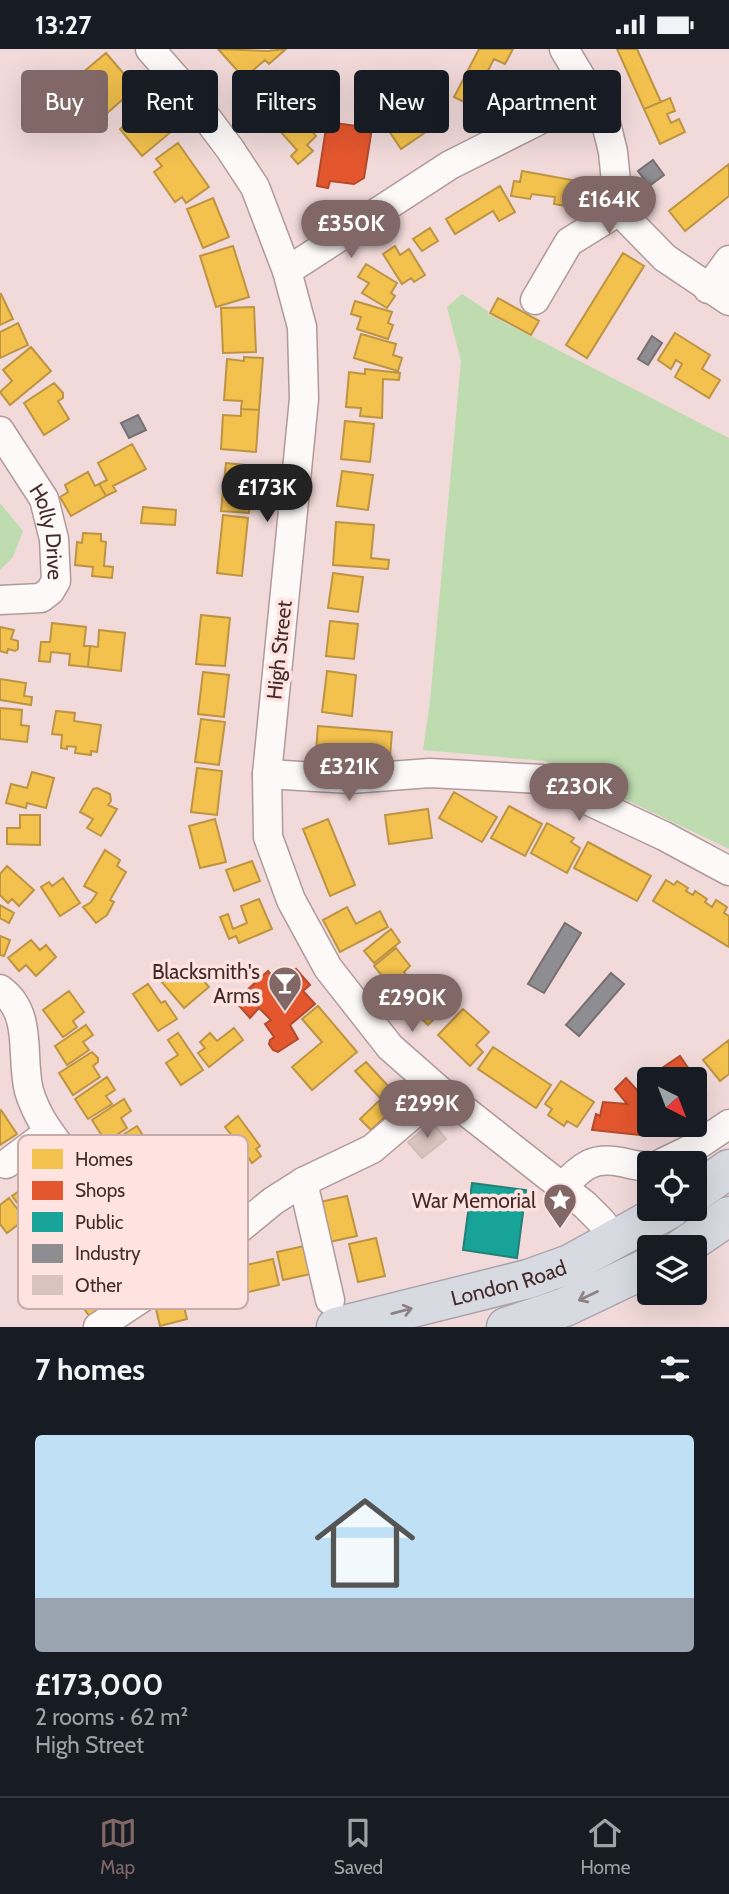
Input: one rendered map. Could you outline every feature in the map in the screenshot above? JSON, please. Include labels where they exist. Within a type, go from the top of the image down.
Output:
[{"type":"highway","points":[[707,1185],[729,1169]]},
{"type":"highway","name":"London Road","points":[[333,1313],[527,1279],[570,1264],[649,1221]]},
{"type":"highway","points":[[704,1235],[726,1222]]},
{"type":"highway","name":"London Road","points":[[506,1327],[565,1307],[637,1273]]},
{"type":"street","name":"High Street","points":[[150,49],[185,89],[255,187],[287,271],[302,327],[304,399],[267,775],[268,837],[291,900],[328,968],[390,1047],[440,1091],[562,1187],[601,1221],[616,1240]]},
{"type":"street","points":[[564,49],[577,70]]},
{"type":"street","points":[[287,271],[450,165],[514,133]]},
{"type":"street","points":[[608,133],[620,211],[665,258],[718,295],[729,260]]},
{"type":"street","points":[[535,300],[569,241],[620,211]]},
{"type":"street","name":"Holly Drive","points":[[0,431],[44,499],[54,539],[56,581],[50,591],[41,598],[0,600]]},
{"type":"street","points":[[267,775],[351,779],[430,773],[542,779],[664,836],[729,871]]},
{"type":"street","points":[[0,989],[11,998],[22,1017],[29,1090],[43,1127],[50,1135]]},
{"type":"street","points":[[248,1222],[303,1182],[372,1149],[440,1091]]},
{"type":"street","points":[[687,1151],[729,1123]]},
{"type":"street","points":[[6,1164],[18,1159]]},
{"type":"street","points":[[562,1187],[589,1163],[602,1159],[637,1167]]},
{"type":"street","points":[[303,1182],[333,1313]]},
{"type":"street","points":[[707,1219],[726,1222]]},
{"type":"street","points":[[98,1327],[125,1309]]},
{"type":"green space","points":[[462,294],[488,311],[488,314],[729,438],[729,849],[545,761],[423,750],[430,701],[461,361],[447,307]]},
{"type":"green space","points":[[0,503],[23,531],[13,557],[0,570]]},
{"type":"building: Homes","points":[[218,49],[286,49],[269,64],[265,60],[253,70],[237,70]]},
{"type":"building: Homes","points":[[479,49],[513,49],[505,64],[494,59],[488,70],[468,70]]},
{"type":"building: Homes","points":[[617,49],[637,49],[661,102],[644,109]]},
{"type":"building: Homes","points":[[106,53],[122,72],[122,100],[108,112],[108,70],[86,70]]},
{"type":"building: Homes","points":[[463,80],[463,102],[454,97]]},
{"type":"building: Homes","points":[[670,98],[675,111],[667,114],[671,123],[679,119],[685,132],[660,144],[644,109]]},
{"type":"building: Homes","points":[[123,133],[170,133],[142,156]]},
{"type":"building: Homes","points":[[282,133],[313,133],[316,136],[307,145],[313,151],[298,164],[291,156],[297,150]]},
{"type":"building: Homes","points":[[390,133],[424,133],[401,149]]},
{"type":"building: Homes","points":[[178,143],[209,187],[186,203],[182,197],[175,202],[154,172],[162,166],[156,159]]},
{"type":"building: Homes","points":[[729,164],[729,196],[685,231],[669,211]]},
{"type":"building: Homes","points":[[522,171],[572,180],[571,189],[580,191],[577,208],[554,204],[555,197],[532,194],[530,199],[511,196],[514,181],[520,182]]},
{"type":"building: Homes","points":[[500,186],[515,212],[499,221],[493,211],[455,234],[446,219]]},
{"type":"building: Homes","points":[[213,198],[229,237],[203,248],[187,209]]},
{"type":"building: Homes","points":[[430,228],[438,241],[422,251],[413,239]]},
{"type":"building: Homes","points":[[233,246],[249,297],[216,307],[200,256]]},
{"type":"building: Homes","points":[[395,246],[400,255],[409,249],[425,275],[414,282],[411,278],[402,284],[383,254]]},
{"type":"building: Homes","points":[[623,253],[644,266],[587,358],[566,345]]},
{"type":"building: Homes","points":[[366,264],[397,283],[391,293],[395,296],[387,308],[362,293],[369,283],[358,277]]},
{"type":"building: Homes","points":[[0,295],[13,319],[0,325]]},
{"type":"building: Homes","points":[[498,298],[539,321],[531,335],[490,313]]},
{"type":"building: Homes","points":[[355,301],[392,312],[388,323],[393,325],[388,339],[357,329],[361,317],[351,314]]},
{"type":"building: Homes","points":[[254,307],[256,352],[223,353],[221,308]]},
{"type":"building: Homes","points":[[18,323],[28,345],[0,358],[0,332]]},
{"type":"building: Homes","points":[[675,333],[710,355],[702,369],[720,380],[709,398],[675,377],[682,364],[676,360],[671,369],[658,360]]},
{"type":"building: Homes","points":[[361,334],[396,344],[393,355],[402,358],[398,371],[354,358]]},
{"type":"building: Homes","points":[[31,347],[51,371],[10,405],[0,392],[12,381],[3,370]]},
{"type":"building: Homes","points":[[244,357],[263,358],[259,410],[241,409],[242,401],[224,400],[227,359],[244,361]]},
{"type":"building: Homes","points":[[365,369],[400,373],[399,380],[383,379],[382,418],[360,416],[361,408],[346,407],[349,372],[365,374]]},
{"type":"building: Homes","points":[[54,383],[63,393],[63,398],[58,401],[69,419],[44,435],[24,403]]},
{"type":"building: Homes","points":[[241,409],[259,410],[256,452],[221,449],[223,415],[241,416]]},
{"type":"building: Homes","points":[[345,421],[374,424],[370,462],[341,459]]},
{"type":"building: Homes","points":[[132,444],[146,469],[113,486],[116,491],[106,496],[99,484],[107,480],[98,463]]},
{"type":"building: Homes","points":[[226,463],[254,466],[249,513],[221,511]]},
{"type":"building: Homes","points":[[342,471],[373,475],[368,510],[337,506]]},
{"type":"building: Homes","points":[[88,472],[95,486],[99,484],[106,496],[71,516],[60,497],[68,492],[65,485]]},
{"type":"building: Homes","points":[[143,507],[176,510],[175,525],[141,523]]},
{"type":"building: Homes","points":[[223,515],[248,518],[242,576],[217,573]]},
{"type":"building: Homes","points":[[336,522],[374,525],[371,558],[389,560],[388,569],[333,565]]},
{"type":"building: Homes","points":[[83,533],[101,534],[101,541],[106,542],[104,566],[113,567],[112,578],[92,576],[93,567],[75,565],[77,542],[82,543]]},
{"type":"building: Homes","points":[[333,573],[363,577],[358,612],[328,608]]},
{"type":"building: Homes","points":[[201,615],[230,618],[225,666],[196,664]]},
{"type":"building: Homes","points":[[330,621],[358,624],[354,659],[326,656]]},
{"type":"building: Homes","points":[[52,623],[86,627],[84,646],[90,646],[88,667],[69,665],[70,654],[51,652],[50,662],[39,661],[41,642],[50,642]]},
{"type":"building: Homes","points":[[0,627],[14,630],[11,639],[18,641],[18,649],[8,649],[7,653],[0,651]]},
{"type":"building: Homes","points":[[99,630],[125,633],[121,671],[88,667],[90,646],[98,647]]},
{"type":"building: Homes","points":[[327,671],[356,675],[352,716],[322,712]]},
{"type":"building: Homes","points":[[203,672],[229,675],[224,717],[198,714]]},
{"type":"building: Homes","points":[[0,679],[26,683],[24,696],[32,697],[31,705],[0,700]]},
{"type":"building: Homes","points":[[0,708],[22,710],[21,725],[29,726],[27,742],[0,739]]},
{"type":"building: Homes","points":[[56,711],[75,713],[74,721],[101,725],[97,752],[91,751],[91,755],[75,753],[76,747],[61,748],[62,735],[52,734]]},
{"type":"building: Homes","points":[[201,719],[225,722],[219,765],[195,762]]},
{"type":"building: Homes","points":[[318,726],[392,732],[390,757],[316,751]]},
{"type":"building: Homes","points":[[197,768],[222,771],[217,815],[191,812]]},
{"type":"building: Homes","points":[[32,772],[54,778],[46,808],[27,803],[26,808],[6,803],[11,784],[27,788]]},
{"type":"building: Homes","points":[[93,789],[110,794],[111,801],[108,805],[117,809],[101,836],[87,828],[93,819],[80,812]]},
{"type":"building: Homes","points":[[454,792],[497,817],[482,842],[439,818]]},
{"type":"building: Homes","points":[[509,806],[542,824],[525,856],[491,838]]},
{"type":"building: Homes","points":[[428,809],[432,838],[389,844],[385,815]]},
{"type":"building: Homes","points":[[20,815],[40,815],[40,845],[7,844],[7,828],[20,828]]},
{"type":"building: Homes","points":[[215,819],[226,862],[200,868],[189,826]]},
{"type":"building: Homes","points":[[328,819],[355,885],[330,896],[303,829]]},
{"type":"building: Homes","points":[[547,823],[574,838],[571,842],[580,848],[567,873],[531,853]]},
{"type":"building: Homes","points":[[588,842],[651,876],[637,901],[574,868]]},
{"type":"building: Homes","points":[[105,850],[120,860],[117,866],[126,872],[110,900],[114,902],[107,915],[96,923],[83,907],[91,902],[97,893],[84,886]]},
{"type":"building: Homes","points":[[252,861],[260,881],[234,891],[226,870]]},
{"type":"building: Homes","points":[[7,866],[34,890],[19,906],[12,899],[8,903],[0,895],[0,874]]},
{"type":"building: Homes","points":[[63,878],[80,903],[60,916],[41,887],[49,882],[52,886]]},
{"type":"building: Homes","points":[[666,880],[674,885],[677,881],[693,895],[695,891],[707,899],[705,902],[712,907],[716,900],[727,907],[724,913],[729,916],[729,947],[653,901]]},
{"type":"building: Homes","points":[[259,899],[272,929],[239,943],[236,936],[229,939],[220,917],[228,914],[233,929],[247,923],[241,906]]},
{"type":"building: Homes","points":[[0,905],[14,913],[9,923],[0,918]]},
{"type":"building: Homes","points":[[347,907],[356,924],[380,911],[388,927],[340,952],[323,920]]},
{"type":"building: Homes","points":[[391,929],[400,942],[374,963],[364,951]]},
{"type":"building: Homes","points":[[0,936],[10,940],[4,956],[0,955]]},
{"type":"building: Homes","points":[[31,940],[40,950],[46,945],[56,957],[36,976],[26,965],[19,971],[8,958]]},
{"type":"building: Homes","points":[[396,948],[410,966],[404,972],[410,980],[395,992],[374,966]]},
{"type":"building: Homes","points":[[175,968],[185,980],[195,971],[209,987],[184,1008],[160,980]]},
{"type":"building: Homes","points":[[424,980],[437,992],[447,986],[451,990],[446,999],[450,1003],[428,1025],[403,1000]]},
{"type":"building: Homes","points":[[148,984],[161,1003],[165,1001],[177,1019],[158,1031],[133,994]]},
{"type":"building: Homes","points":[[69,991],[84,1012],[73,1021],[77,1027],[63,1037],[43,1010]]},
{"type":"building: Homes","points":[[318,1006],[357,1052],[312,1090],[292,1067],[322,1042],[302,1019]]},
{"type":"building: Homes","points":[[463,1009],[489,1032],[476,1045],[483,1052],[470,1066],[438,1035]]},
{"type":"building: Homes","points":[[86,1025],[93,1035],[83,1042],[89,1050],[67,1065],[55,1046]]},
{"type":"building: Homes","points":[[234,1028],[243,1040],[209,1067],[198,1053],[205,1048],[200,1042],[210,1033],[217,1041]]},
{"type":"building: Homes","points":[[178,1033],[203,1070],[181,1085],[166,1063],[178,1055],[168,1040]]},
{"type":"building: Homes","points":[[729,1040],[729,1074],[720,1081],[703,1060]]},
{"type":"building: Homes","points":[[493,1047],[551,1085],[536,1108],[478,1069]]},
{"type":"building: Homes","points":[[92,1052],[98,1058],[98,1062],[93,1066],[100,1077],[73,1095],[59,1073]]},
{"type":"building: Homes","points":[[366,1062],[402,1101],[371,1130],[360,1119],[381,1099],[355,1071]]},
{"type":"building: Homes","points":[[107,1077],[115,1090],[106,1096],[112,1104],[88,1119],[75,1099]]},
{"type":"building: Homes","points":[[561,1081],[594,1102],[577,1127],[567,1121],[564,1126],[548,1115],[552,1109],[545,1104]]},
{"type":"building: Homes","points":[[124,1099],[131,1111],[121,1118],[127,1128],[116,1135],[102,1135],[92,1120]]},
{"type":"building: Homes","points":[[0,1111],[17,1134],[0,1145]]},
{"type":"building: Homes","points":[[238,1116],[260,1146],[256,1149],[261,1156],[252,1163],[248,1157],[248,1135],[231,1135],[225,1127]]},
{"type":"building: Homes","points":[[137,1126],[143,1135],[123,1135]]},
{"type":"building: Homes","points":[[18,1192],[18,1204],[12,1196]]},
{"type":"building: Homes","points":[[347,1196],[357,1236],[329,1242],[320,1202]]},
{"type":"building: Homes","points":[[9,1198],[18,1210],[18,1224],[7,1233],[0,1224],[0,1205]]},
{"type":"building: Homes","points":[[376,1238],[385,1276],[358,1282],[349,1244]]},
{"type":"building: Homes","points":[[309,1245],[315,1273],[283,1280],[277,1252]]},
{"type":"building: Homes","points":[[273,1259],[279,1285],[248,1292],[248,1265]]},
{"type":"building: Homes","points":[[84,1309],[101,1309],[90,1317]]},
{"type":"building: Homes","points":[[156,1309],[184,1309],[187,1319],[160,1326]]},
{"type":"building: Shops","points":[[340,124],[354,126],[354,133],[371,133],[364,178],[354,184],[330,181],[328,188],[317,186],[325,133],[340,133]]},
{"type":"building: Shops","name":"Blacksmith's Arms","points":[[296,969],[310,985],[303,991],[315,1004],[290,1025],[298,1039],[278,1052],[269,1044],[274,1037],[265,1024],[271,1020],[259,1008],[250,1018],[235,1001],[268,971],[279,984]]},
{"type":"building: Shops","points":[[680,1056],[688,1067],[664,1067]]},
{"type":"building: Shops","points":[[626,1078],[637,1090],[637,1135],[592,1130],[596,1114],[600,1116],[603,1102],[627,1104],[615,1089]]},
{"type":"building: Public","points":[[472,1183],[526,1190],[517,1258],[463,1250]]},
{"type":"building: Industry","points":[[653,160],[664,175],[649,186],[638,171]]},
{"type":"building: Industry","points":[[652,336],[662,343],[648,365],[638,359]]},
{"type":"building: Industry","points":[[138,415],[146,430],[129,438],[121,423]]},
{"type":"building: Industry","points":[[565,923],[581,933],[544,993],[528,984]]},
{"type":"building: Industry","points":[[611,973],[624,984],[579,1036],[566,1025]]},
{"type":"building: Other","points":[[432,1122],[446,1139],[422,1158],[408,1142]]},
{"type":"place","name":"Blacksmith's Arms","points":[[285,1013]]},
{"type":"place","name":"War Memorial","points":[[560,1230]]}]
